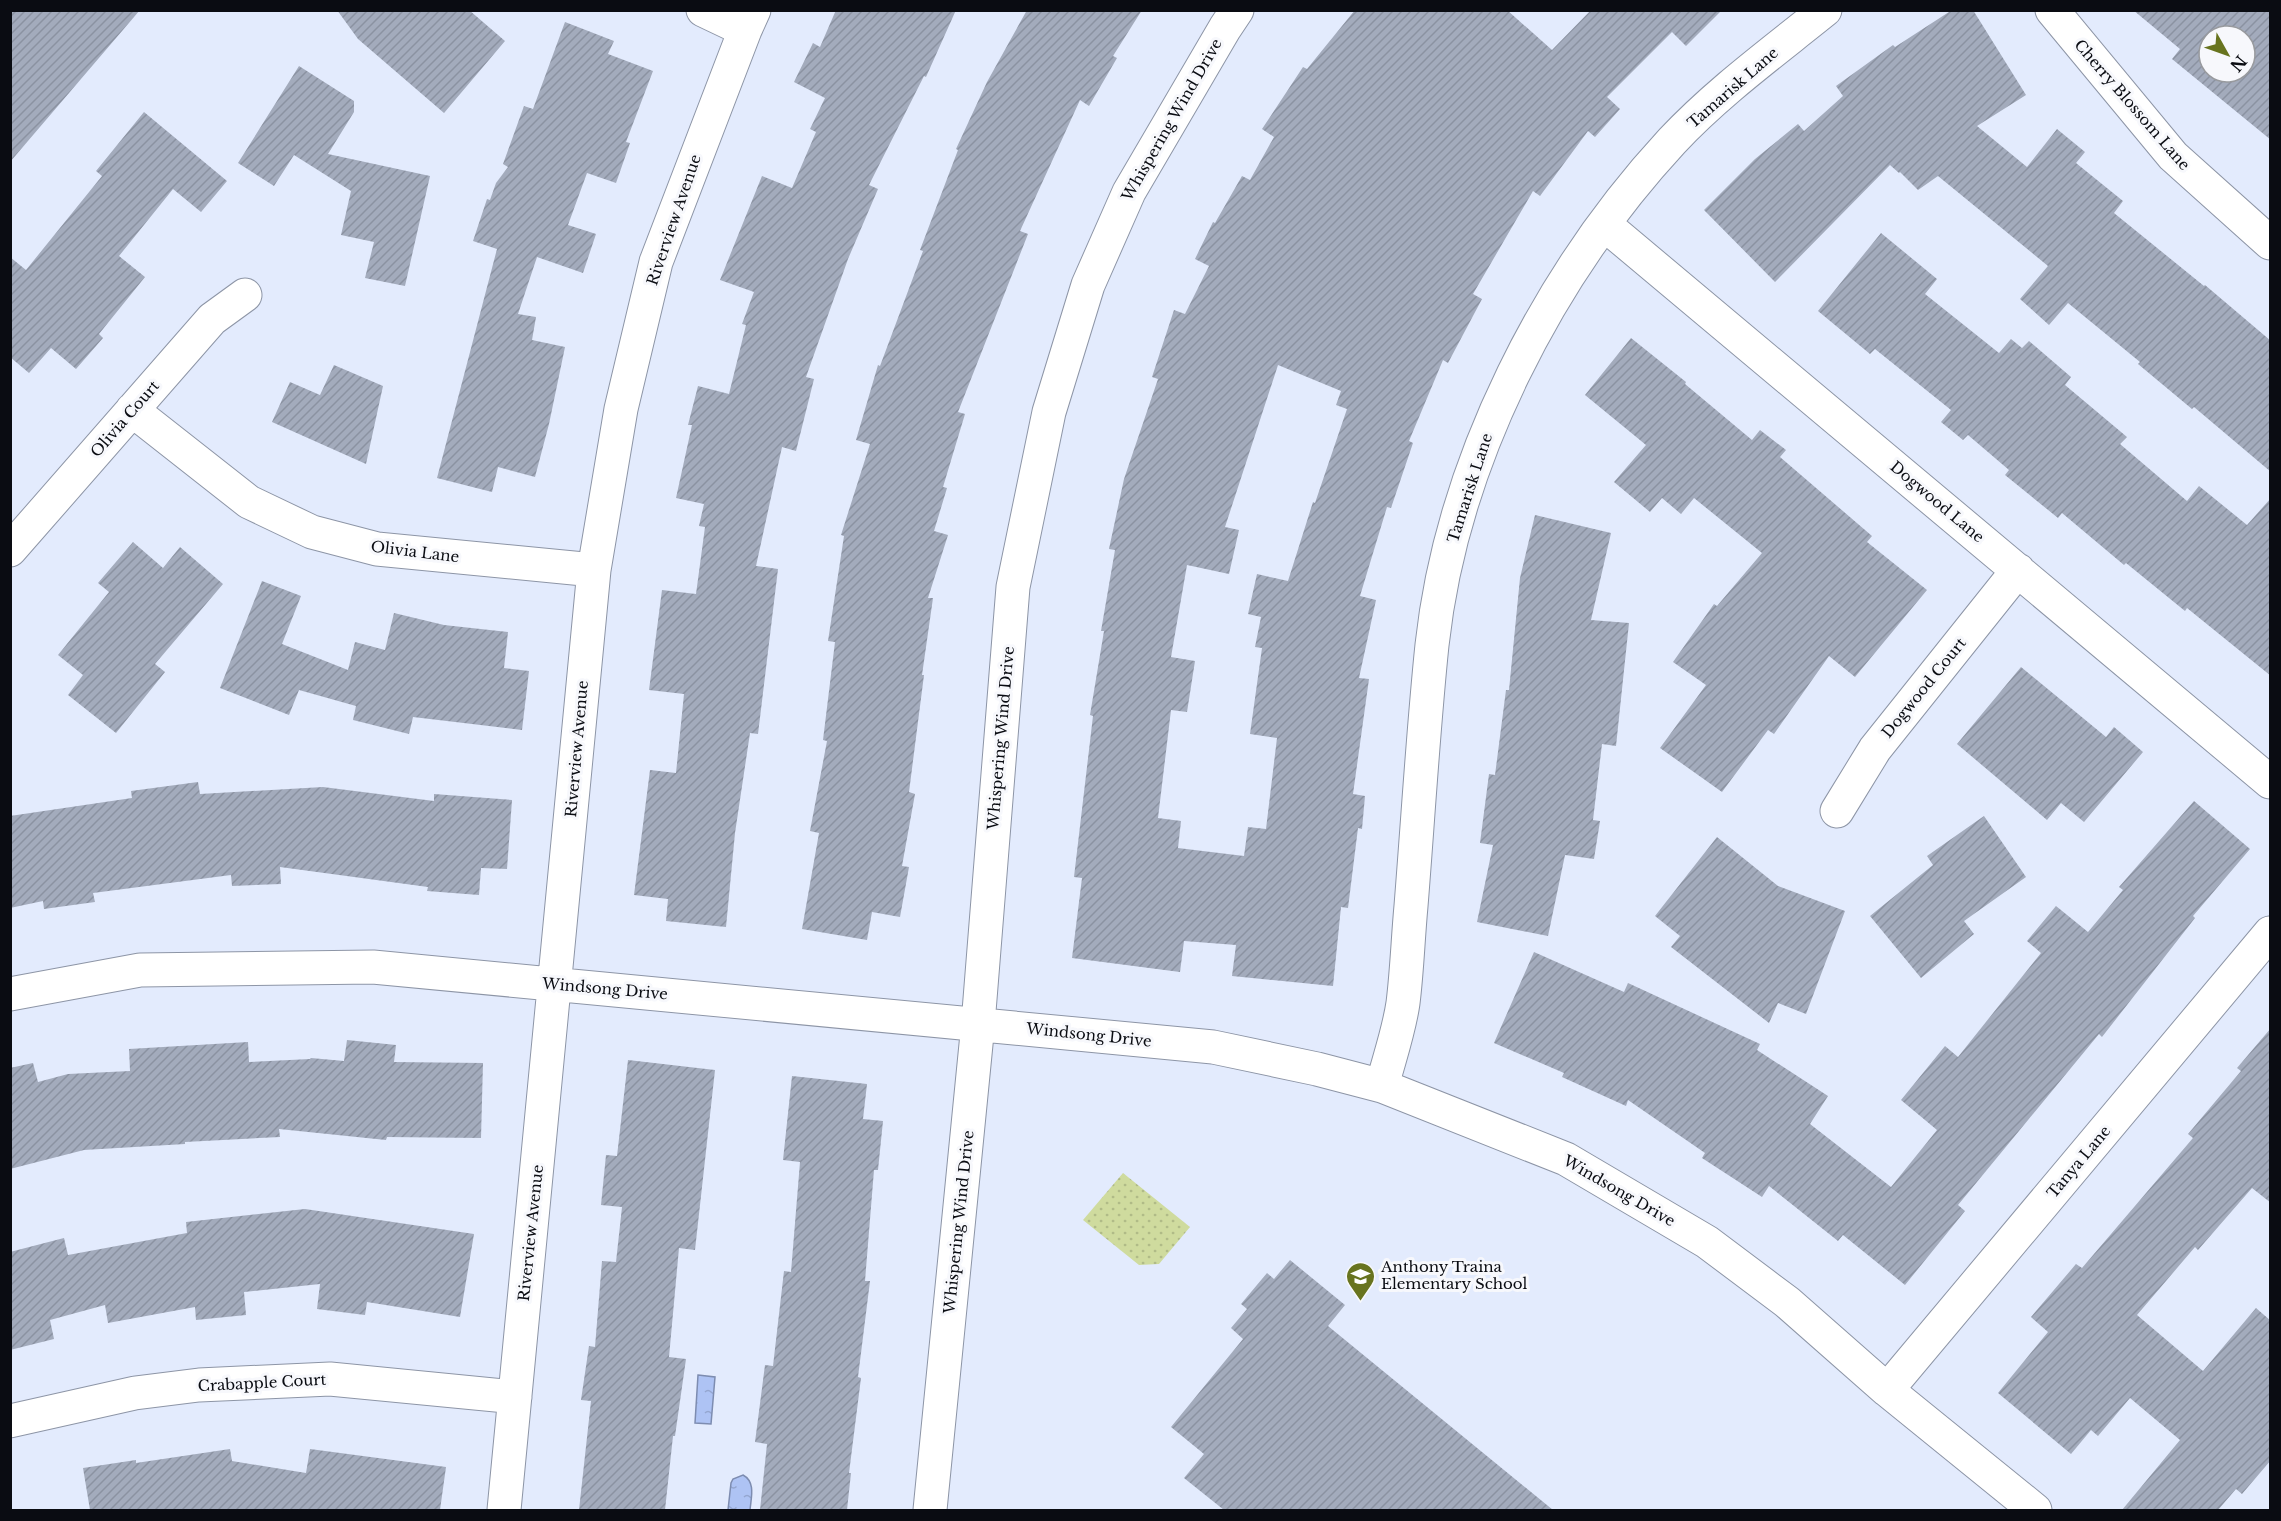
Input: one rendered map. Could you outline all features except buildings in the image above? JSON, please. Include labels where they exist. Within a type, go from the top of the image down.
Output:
[{"type":"street","points":[[703,10],[750,20]]},
{"type":"street","name":"Whispering Wind Drive","points":[[930,1510],[978,1024],[1013,587],[1049,412],[1088,285],[1129,192],[1237,10]]},
{"type":"street","name":"Tamarisk Lane","points":[[1382,1086],[1402,1006],[1432,642],[1446,563],[1466,490],[1503,395],[1554,299],[1604,224],[1672,141],[1710,104],[1825,10]]},
{"type":"street","name":"Cherry Blossom Lane","points":[[2052,10],[2173,156],[2271,243]]},
{"type":"street","name":"Riverview Avenue","points":[[504,1510],[594,570],[621,409],[656,262],[750,20]]},
{"type":"street","name":"Dogwood Lane","points":[[1604,224],[2271,782]]},
{"type":"street","name":"Olivia Court","points":[[10,550],[212,319],[245,295]]},
{"type":"street","name":"Olivia Lane","points":[[132,410],[249,502],[312,532],[377,549],[594,570]]},
{"type":"street","name":"Dogwood Court","points":[[1837,811],[1875,749],[2018,570]]},
{"type":"street","name":"Tanya Lane","points":[[1887,1390],[2271,933]]},
{"type":"street","name":"Windsong Drive","points":[[10,994],[140,970],[373,968],[1213,1047],[1317,1069],[1382,1086],[1566,1159],[1707,1242],[1788,1302],[1887,1390],[2035,1510]]},
{"type":"street","name":"Crabapple Court","points":[[10,1421],[135,1393],[211,1384],[330,1380],[515,1398]]},
{"type":"green space","points":[[1123,1173],[1190,1227],[1159,1264],[1139,1265],[1083,1220]]},
{"type":"water","points":[[698,1375],[715,1377],[711,1424],[695,1423]]},
{"type":"water","points":[[743,1475],[751,1486],[750,1510],[728,1510],[731,1483],[733,1479]]},
{"type":"place","name":"Anthony Traina Elementary School","points":[[1360,1302]]}]
